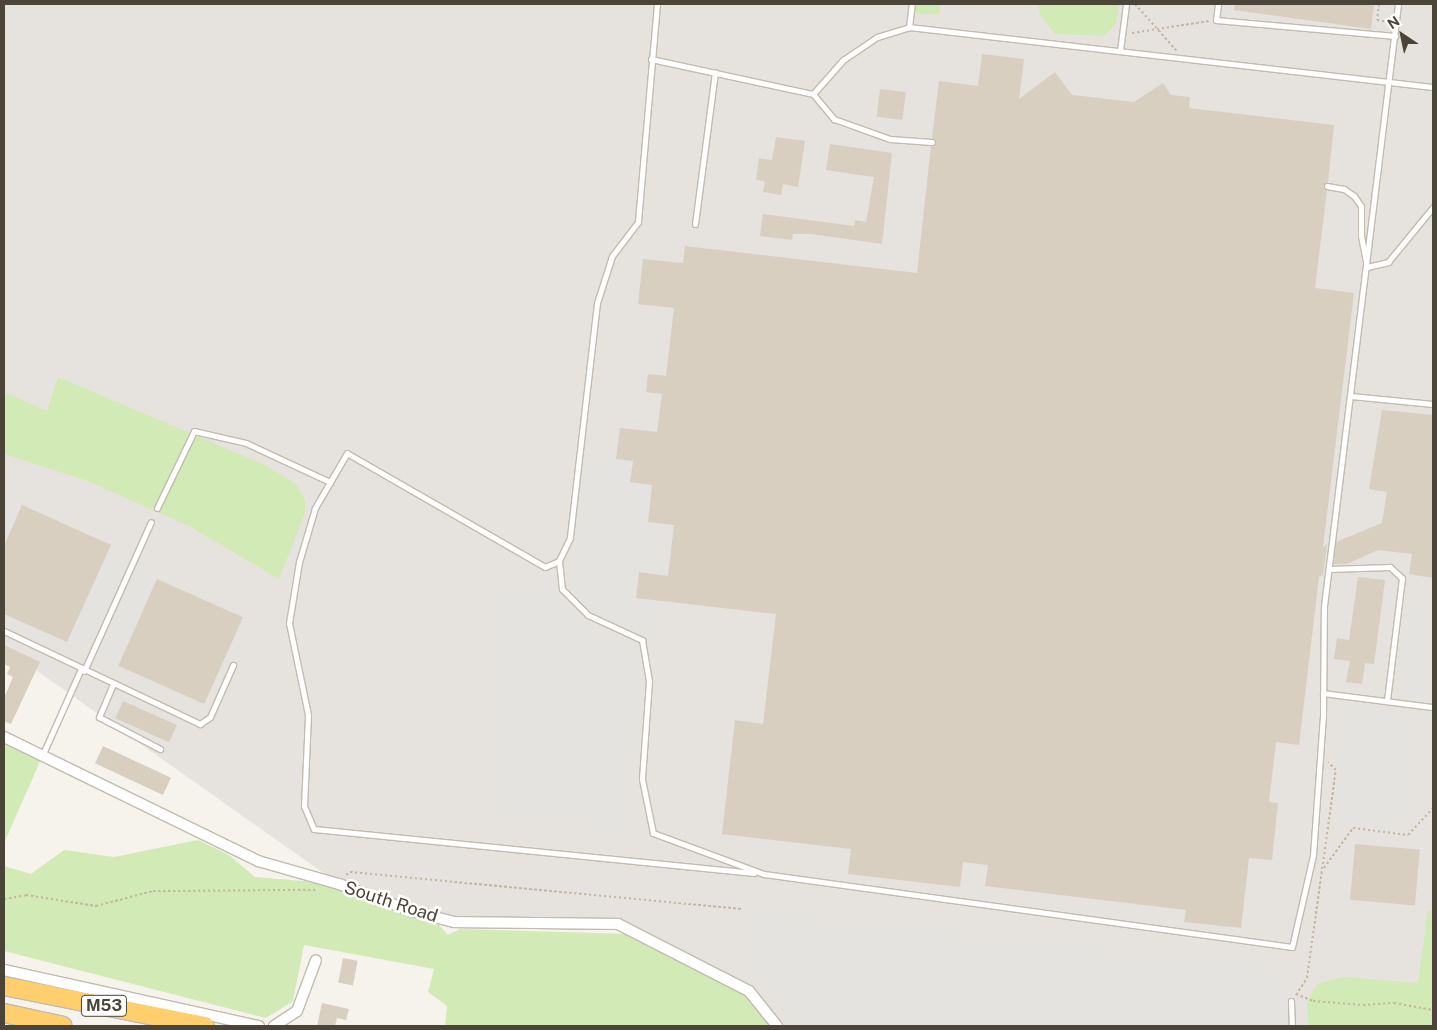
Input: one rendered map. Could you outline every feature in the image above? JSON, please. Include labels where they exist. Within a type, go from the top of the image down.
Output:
[{"type":"highway","name":"M53","points":[[4,986],[205,1026]]},
{"type":"highway","name":"M53","points":[[4,1013],[63,1026]]},
{"type":"street","name":"South Road","points":[[4,737],[258,861],[339,884],[412,911],[454,922],[618,924],[749,992],[777,1026]]},
{"type":"street","points":[[274,1026],[297,1011],[316,960]]},
{"type":"street","points":[[4,970],[259,1026]]},
{"type":"lane","points":[[657,4],[638,222],[612,256],[597,303],[570,538],[558,560],[545,567],[347,453],[315,508],[299,562],[289,623],[308,715],[304,806],[314,829],[764,874],[1292,946],[1313,855],[1323,693],[1324,606],[1390,82],[1398,4]]},
{"type":"lane","points":[[909,26],[912,4]]},
{"type":"lane","points":[[1120,51],[1126,4]]},
{"type":"lane","points":[[1218,4],[1216,20],[1394,36]]},
{"type":"lane","points":[[813,94],[844,60],[876,36],[909,26],[1433,86]]},
{"type":"lane","points":[[652,59],[813,94],[834,119],[890,138],[932,142]]},
{"type":"lane","points":[[695,224],[715,72]]},
{"type":"lane","points":[[1327,186],[1344,189],[1354,196],[1361,206],[1361,236],[1367,267]]},
{"type":"lane","points":[[1367,267],[1388,262],[1433,207]]},
{"type":"lane","points":[[1351,396],[1433,404]]},
{"type":"lane","points":[[157,508],[194,431],[246,443],[330,482]]},
{"type":"lane","points":[[42,757],[151,522]]},
{"type":"lane","points":[[558,560],[562,589],[588,614],[642,640],[649,682],[642,779],[653,833],[764,874]]},
{"type":"lane","points":[[1329,569],[1390,567],[1402,578],[1387,701]]},
{"type":"lane","points":[[4,631],[82,670],[200,724],[210,717],[234,665]]},
{"type":"lane","points":[[113,684],[99,718],[160,749]]},
{"type":"lane","points":[[1323,693],[1433,707]]},
{"type":"lane","points":[[1292,1001],[1292,1026]]},
{"type":"path","points":[[1135,4],[1176,47],[1175,57]]},
{"type":"path","points":[[1379,4],[1377,20],[1396,24]]},
{"type":"path","points":[[1123,31],[1160,30],[1216,20]]},
{"type":"path","points":[[1292,1001],[1307,978],[1336,770],[1320,754]]},
{"type":"path","points":[[1322,870],[1353,828],[1408,835],[1433,808]]},
{"type":"path","points":[[1296,994],[1314,1001],[1363,1006],[1394,1004],[1433,1010]]},
{"type":"shaded area","points":[[4,4],[1433,4],[1433,1026],[783,1026],[749,991],[618,924],[454,922],[339,884],[26,663],[4,651]]},
{"type":"shaded area","points":[[585,452],[633,461],[630,482],[652,485],[648,522],[674,525],[668,576],[639,573],[636,598],[667,602],[665,623],[656,622],[654,637],[642,641],[630,835],[482,807],[495,732],[491,580],[561,581],[572,611],[609,634],[639,640],[588,615],[568,584]]},
{"type":"shaded area","points":[[4,494],[22,505],[4,546]]},
{"type":"shaded area","points":[[111,545],[161,568],[116,665],[66,642]]},
{"type":"shaded area","points":[[1408,597],[1433,599],[1433,705],[1400,700],[1394,684]]},
{"type":"shaded area","points":[[1336,705],[1419,713],[1404,831],[1339,823],[1341,777],[1332,756]]},
{"type":"shaded area","points":[[742,909],[1274,966],[1307,1002],[1308,1026],[797,1026],[757,979],[749,953]]},
{"type":"green space","points":[[917,4],[940,4],[939,15],[915,13]]},
{"type":"green space","points":[[1039,4],[1119,4],[1116,24],[1104,36],[1055,34],[1039,13]]},
{"type":"green space","points":[[58,377],[265,465],[295,483],[305,500],[305,513],[279,579],[189,526],[88,481],[4,454],[4,392],[47,411]]},
{"type":"green space","points":[[4,737],[42,757],[4,843]]},
{"type":"green space","points":[[198,840],[229,855],[255,877],[339,884],[439,925],[448,935],[460,929],[630,934],[671,957],[749,991],[777,1026],[445,1026],[447,1006],[428,992],[434,969],[304,945],[293,1001],[266,1018],[4,951],[4,866],[31,874],[64,850],[114,857]]},
{"type":"green space","points":[[1428,910],[1433,911],[1433,1026],[1308,1026],[1307,1002],[1317,984],[1343,977],[1418,983]]},
{"type":"building","points":[[1235,4],[1374,4],[1371,29],[1234,10]]},
{"type":"building","points":[[982,54],[1024,59],[1019,99],[1055,72],[1072,95],[1134,102],[1163,83],[1171,95],[1190,97],[1189,108],[1334,125],[1328,182],[1323,186],[1327,190],[1315,288],[1354,293],[1323,547],[1327,545],[1323,575],[1319,577],[1299,745],[1276,742],[1269,802],[1278,803],[1272,860],[1249,858],[1241,928],[1184,922],[1186,910],[985,886],[988,865],[963,862],[960,887],[848,874],[851,849],[722,834],[735,720],[763,724],[776,614],[636,598],[639,572],[668,576],[674,525],[648,522],[652,485],[630,482],[633,461],[616,459],[620,428],[657,432],[662,394],[646,392],[648,374],[666,376],[674,308],[638,304],[643,259],[683,263],[685,246],[917,273],[931,146],[936,143],[932,138],[939,81],[978,86]]},
{"type":"building","points":[[880,89],[906,92],[902,120],[877,117]]},
{"type":"building","points":[[776,137],[805,141],[798,187],[783,184],[781,195],[763,192],[765,181],[756,180],[759,158],[772,160]]},
{"type":"building","points":[[830,144],[892,153],[882,244],[811,234],[793,234],[792,240],[760,236],[763,214],[854,226],[855,220],[866,222],[874,177],[826,170]]},
{"type":"building","points":[[1382,410],[1433,415],[1433,578],[1409,574],[1412,554],[1378,550],[1347,564],[1334,564],[1336,542],[1382,523],[1387,492],[1369,489]]},
{"type":"building","points":[[22,505],[111,545],[67,642],[4,614],[4,546]]},
{"type":"building","points":[[1358,577],[1385,580],[1374,664],[1365,663],[1362,684],[1346,682],[1350,661],[1334,659],[1337,638],[1349,640]]},
{"type":"building","points":[[157,579],[243,617],[204,704],[118,666]]},
{"type":"building","points":[[4,645],[40,662],[11,724],[4,721],[4,698],[13,677],[7,674],[10,667],[4,664]]},
{"type":"building","points":[[123,701],[177,725],[169,742],[115,718]]},
{"type":"building","points":[[103,746],[171,778],[163,795],[95,763]]},
{"type":"building","points":[[1355,844],[1420,850],[1415,905],[1350,900]]},
{"type":"building","points":[[343,958],[358,961],[353,985],[338,983]]},
{"type":"building","points":[[322,1003],[349,1009],[346,1020],[337,1018],[335,1026],[317,1026]]}]
